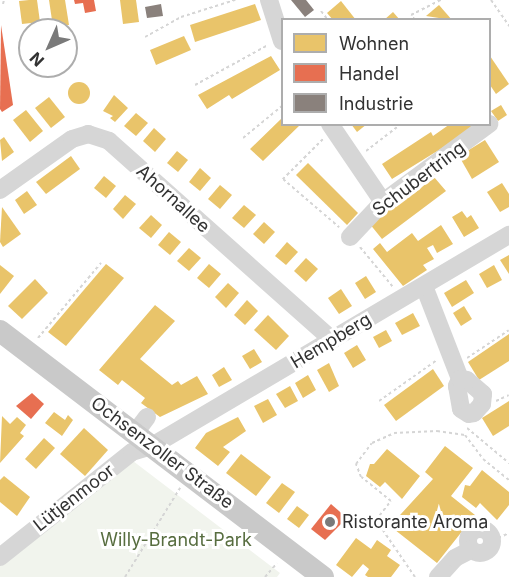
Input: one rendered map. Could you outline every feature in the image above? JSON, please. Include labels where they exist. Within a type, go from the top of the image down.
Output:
[{"type":"main road","name":"Ochsenzoller Straße","points":[[0,331],[145,432],[324,577]]},
{"type":"street","points":[[269,0],[281,36]]},
{"type":"street","name":"Schubertring","points":[[350,237],[383,202],[486,126]]},
{"type":"street","points":[[332,127],[383,202]]},
{"type":"street","name":"Ahornallee","points":[[0,190],[72,139],[88,134],[109,141],[332,340]]},
{"type":"street","name":"Hempberg","points":[[145,432],[332,340],[509,235]]},
{"type":"street","points":[[424,286],[455,365]]},
{"type":"street","name":"Lütjenmoor","points":[[0,557],[132,452],[145,432]]},
{"type":"street","points":[[438,577],[475,530],[487,531],[501,537]]},
{"type":"path","points":[[146,38],[182,17],[235,0]]},
{"type":"path","points":[[413,18],[411,15],[441,0]]},
{"type":"path","points":[[492,0],[509,26]]},
{"type":"path","points":[[321,11],[326,18]]},
{"type":"path","points":[[195,85],[281,40]]},
{"type":"path","points":[[243,138],[281,107]]},
{"type":"path","points":[[354,160],[398,126]]},
{"type":"path","points":[[332,127],[284,179],[376,263],[401,299]]},
{"type":"path","points":[[28,352],[101,262]]},
{"type":"path","points":[[379,401],[455,365],[509,330]]},
{"type":"path","points":[[466,425],[509,463]]},
{"type":"path","points":[[415,577],[376,520],[391,501],[361,477],[356,464],[372,443],[394,433],[437,431],[465,435],[483,459],[509,480]]},
{"type":"path","points":[[125,577],[180,489]]},
{"type":"green space","name":"Willy-Brandt-Park","points":[[133,461],[280,573],[277,577],[0,577],[0,563]]},
{"type":"building: Wohnen","points":[[37,0],[39,18],[21,18],[19,1]]},
{"type":"building: Wohnen","points":[[49,0],[65,0],[68,18],[52,18]]},
{"type":"building: Wohnen","points":[[120,0],[136,0],[139,22],[123,24]]},
{"type":"building: Wohnen","points":[[341,1],[354,18],[331,18],[327,13]]},
{"type":"building: Wohnen","points":[[255,4],[261,20],[195,42],[190,25]]},
{"type":"building: Wohnen","points":[[439,5],[450,18],[439,18],[426,16]]},
{"type":"building: Wohnen","points":[[393,12],[398,18],[386,18]]},
{"type":"building: Wohnen","points":[[184,36],[191,50],[156,65],[150,50]]},
{"type":"building: Wohnen","points":[[271,56],[280,70],[232,99],[229,95],[207,109],[198,95]]},
{"type":"building: Wohnen","points":[[491,57],[509,84],[496,94],[491,86]]},
{"type":"building: Wohnen","points":[[79,82],[87,85],[90,93],[87,101],[79,104],[71,101],[68,93],[71,85]]},
{"type":"building: Wohnen","points":[[114,95],[128,108],[115,122],[110,118],[113,116],[103,111]]},
{"type":"building: Wohnen","points":[[49,97],[65,117],[51,128],[35,108]]},
{"type":"building: Wohnen","points":[[501,105],[507,115],[498,121],[491,111]]},
{"type":"building: Wohnen","points":[[26,110],[43,131],[30,142],[13,120]]},
{"type":"building: Wohnen","points":[[136,113],[148,123],[136,136],[124,126]]},
{"type":"building: Wohnen","points":[[281,119],[281,126],[299,126],[263,161],[250,149]]},
{"type":"building: Wohnen","points":[[352,126],[364,126],[357,132]]},
{"type":"building: Wohnen","points":[[447,126],[478,126],[392,179],[382,164],[431,132],[433,136]]},
{"type":"building: Wohnen","points":[[154,128],[166,139],[155,152],[143,141]]},
{"type":"building: Wohnen","points":[[4,137],[14,152],[2,161],[0,140]]},
{"type":"building: Wohnen","points":[[485,140],[499,162],[472,179],[459,156]]},
{"type":"building: Wohnen","points":[[177,151],[188,160],[178,172],[167,163]]},
{"type":"building: Wohnen","points":[[71,156],[80,169],[46,194],[36,182]]},
{"type":"building: Wohnen","points":[[308,163],[358,213],[347,225],[296,175]]},
{"type":"building: Wohnen","points":[[200,168],[211,178],[200,191],[189,182]]},
{"type":"building: Wohnen","points":[[104,176],[116,186],[106,198],[94,188]]},
{"type":"building: Wohnen","points":[[434,177],[446,191],[382,239],[369,223],[412,187],[416,192]]},
{"type":"building: Wohnen","points":[[502,183],[509,194],[509,207],[500,212],[487,192]]},
{"type":"building: Wohnen","points":[[220,185],[232,195],[220,209],[208,199]]},
{"type":"building: Wohnen","points":[[27,191],[37,205],[24,214],[15,200]]},
{"type":"building: Wohnen","points":[[125,195],[136,204],[123,219],[113,209]]},
{"type":"building: Wohnen","points":[[244,205],[256,215],[244,228],[232,218]]},
{"type":"building: Wohnen","points":[[2,207],[21,234],[3,247],[0,242]]},
{"type":"building: Wohnen","points":[[462,211],[467,218],[471,215],[479,228],[464,237],[452,217]]},
{"type":"building: Wohnen","points":[[151,215],[162,225],[151,238],[139,228]]},
{"type":"building: Wohnen","points":[[264,222],[275,232],[264,244],[253,234]]},
{"type":"building: Wohnen","points":[[441,225],[453,244],[437,253],[433,245],[427,248],[434,259],[423,265],[427,270],[403,286],[373,249],[380,243],[387,252],[412,233],[418,241]]},
{"type":"building: Wohnen","points":[[169,232],[181,242],[170,255],[158,245]]},
{"type":"building: Wohnen","points":[[287,242],[298,252],[286,265],[275,256]]},
{"type":"building: Wohnen","points":[[189,248],[201,258],[189,271],[177,261]]},
{"type":"building: Wohnen","points":[[509,255],[509,274],[500,260]]},
{"type":"building: Wohnen","points":[[306,258],[318,269],[306,282],[294,271]]},
{"type":"building: Wohnen","points":[[106,264],[124,278],[66,346],[48,332]]},
{"type":"building: Wohnen","points":[[209,264],[221,274],[209,288],[197,278]]},
{"type":"building: Wohnen","points":[[0,265],[14,276],[0,294]]},
{"type":"building: Wohnen","points":[[494,265],[502,280],[487,288],[479,274]]},
{"type":"building: Wohnen","points":[[366,276],[376,292],[365,299],[355,283]]},
{"type":"building: Wohnen","points":[[35,279],[48,293],[22,319],[8,306]]},
{"type":"building: Wohnen","points":[[466,280],[474,293],[452,307],[444,293]]},
{"type":"building: Wohnen","points":[[228,283],[239,293],[226,308],[215,297]]},
{"type":"building: Wohnen","points":[[341,289],[352,306],[339,314],[328,298]]},
{"type":"building: Wohnen","points":[[247,300],[258,311],[245,325],[234,315]]},
{"type":"building: Wohnen","points":[[155,305],[175,321],[140,359],[172,385],[178,381],[181,385],[197,376],[208,394],[160,417],[141,403],[145,398],[122,380],[118,385],[99,370]]},
{"type":"building: Wohnen","points":[[464,306],[472,319],[461,326],[453,313]]},
{"type":"building: Wohnen","points":[[413,313],[420,326],[402,335],[395,323]]},
{"type":"building: Wohnen","points":[[268,315],[289,336],[276,350],[254,330]]},
{"type":"building: Wohnen","points":[[386,330],[392,341],[379,348],[373,337]]},
{"type":"building: Wohnen","points":[[509,334],[509,361],[479,380],[468,362]]},
{"type":"building: Wohnen","points":[[357,345],[366,360],[353,368],[344,353]]},
{"type":"building: Wohnen","points":[[254,349],[262,362],[250,369],[242,356]]},
{"type":"building: Wohnen","points":[[329,363],[339,386],[329,392],[317,370]]},
{"type":"building: Wohnen","points":[[224,367],[232,380],[219,387],[212,375]]},
{"type":"building: Wohnen","points":[[433,369],[444,386],[396,421],[384,405]]},
{"type":"building: Wohnen","points":[[308,375],[316,390],[303,398],[295,383]]},
{"type":"building: Wohnen","points":[[290,386],[298,401],[285,408],[276,394]]},
{"type":"building: Wohnen","points":[[268,399],[277,415],[263,423],[254,406]]},
{"type":"building: Wohnen","points":[[509,401],[509,426],[493,436],[482,418]]},
{"type":"building: Wohnen","points":[[54,412],[65,420],[68,415],[73,420],[62,436],[45,423]]},
{"type":"building: Wohnen","points":[[2,416],[10,424],[17,417],[26,425],[20,433],[24,436],[0,463]]},
{"type":"building: Wohnen","points":[[238,417],[246,431],[223,447],[230,452],[218,466],[195,448],[206,433]]},
{"type":"building: Wohnen","points":[[84,428],[108,450],[85,476],[60,454]]},
{"type":"building: Wohnen","points":[[44,438],[55,448],[36,469],[25,459]]},
{"type":"building: Wohnen","points":[[445,446],[473,468],[451,496],[475,515],[437,563],[390,526],[433,479],[425,472]]},
{"type":"building: Wohnen","points":[[387,449],[420,476],[402,499],[385,482],[380,487],[366,476],[370,464],[374,464]]},
{"type":"building: Wohnen","points":[[241,454],[271,477],[256,496],[226,473]]},
{"type":"building: Wohnen","points":[[482,470],[509,492],[509,505],[497,520],[480,503],[476,508],[462,497],[465,485],[470,486]]},
{"type":"building: Wohnen","points":[[4,476],[30,497],[17,516],[0,502],[0,480]]},
{"type":"building: Wohnen","points":[[282,483],[295,492],[279,513],[266,503]]},
{"type":"building: Wohnen","points":[[297,506],[309,515],[299,528],[287,519]]},
{"type":"building: Wohnen","points":[[356,538],[371,549],[377,540],[391,550],[387,556],[400,565],[391,577],[368,577],[365,575],[369,569],[363,564],[352,577],[336,565]]},
{"type":"building: Handel","points":[[74,0],[94,0],[96,11],[85,13],[83,3],[75,4]]},
{"type":"building: Handel","points":[[1,25],[13,105],[2,112],[0,109]]},
{"type":"building: Handel","points":[[32,393],[44,404],[31,419],[16,406]]},
{"type":"building: Handel","name":"Ristorante Aroma","points":[[331,504],[347,518],[325,540],[311,529]]},
{"type":"building: Industrie","points":[[291,0],[306,0],[314,10],[305,17]]},
{"type":"building: Industrie","points":[[161,4],[163,16],[147,18],[145,7]]},
{"type":"place","name":"Ristorante Aroma","points":[[330,522]]}]
